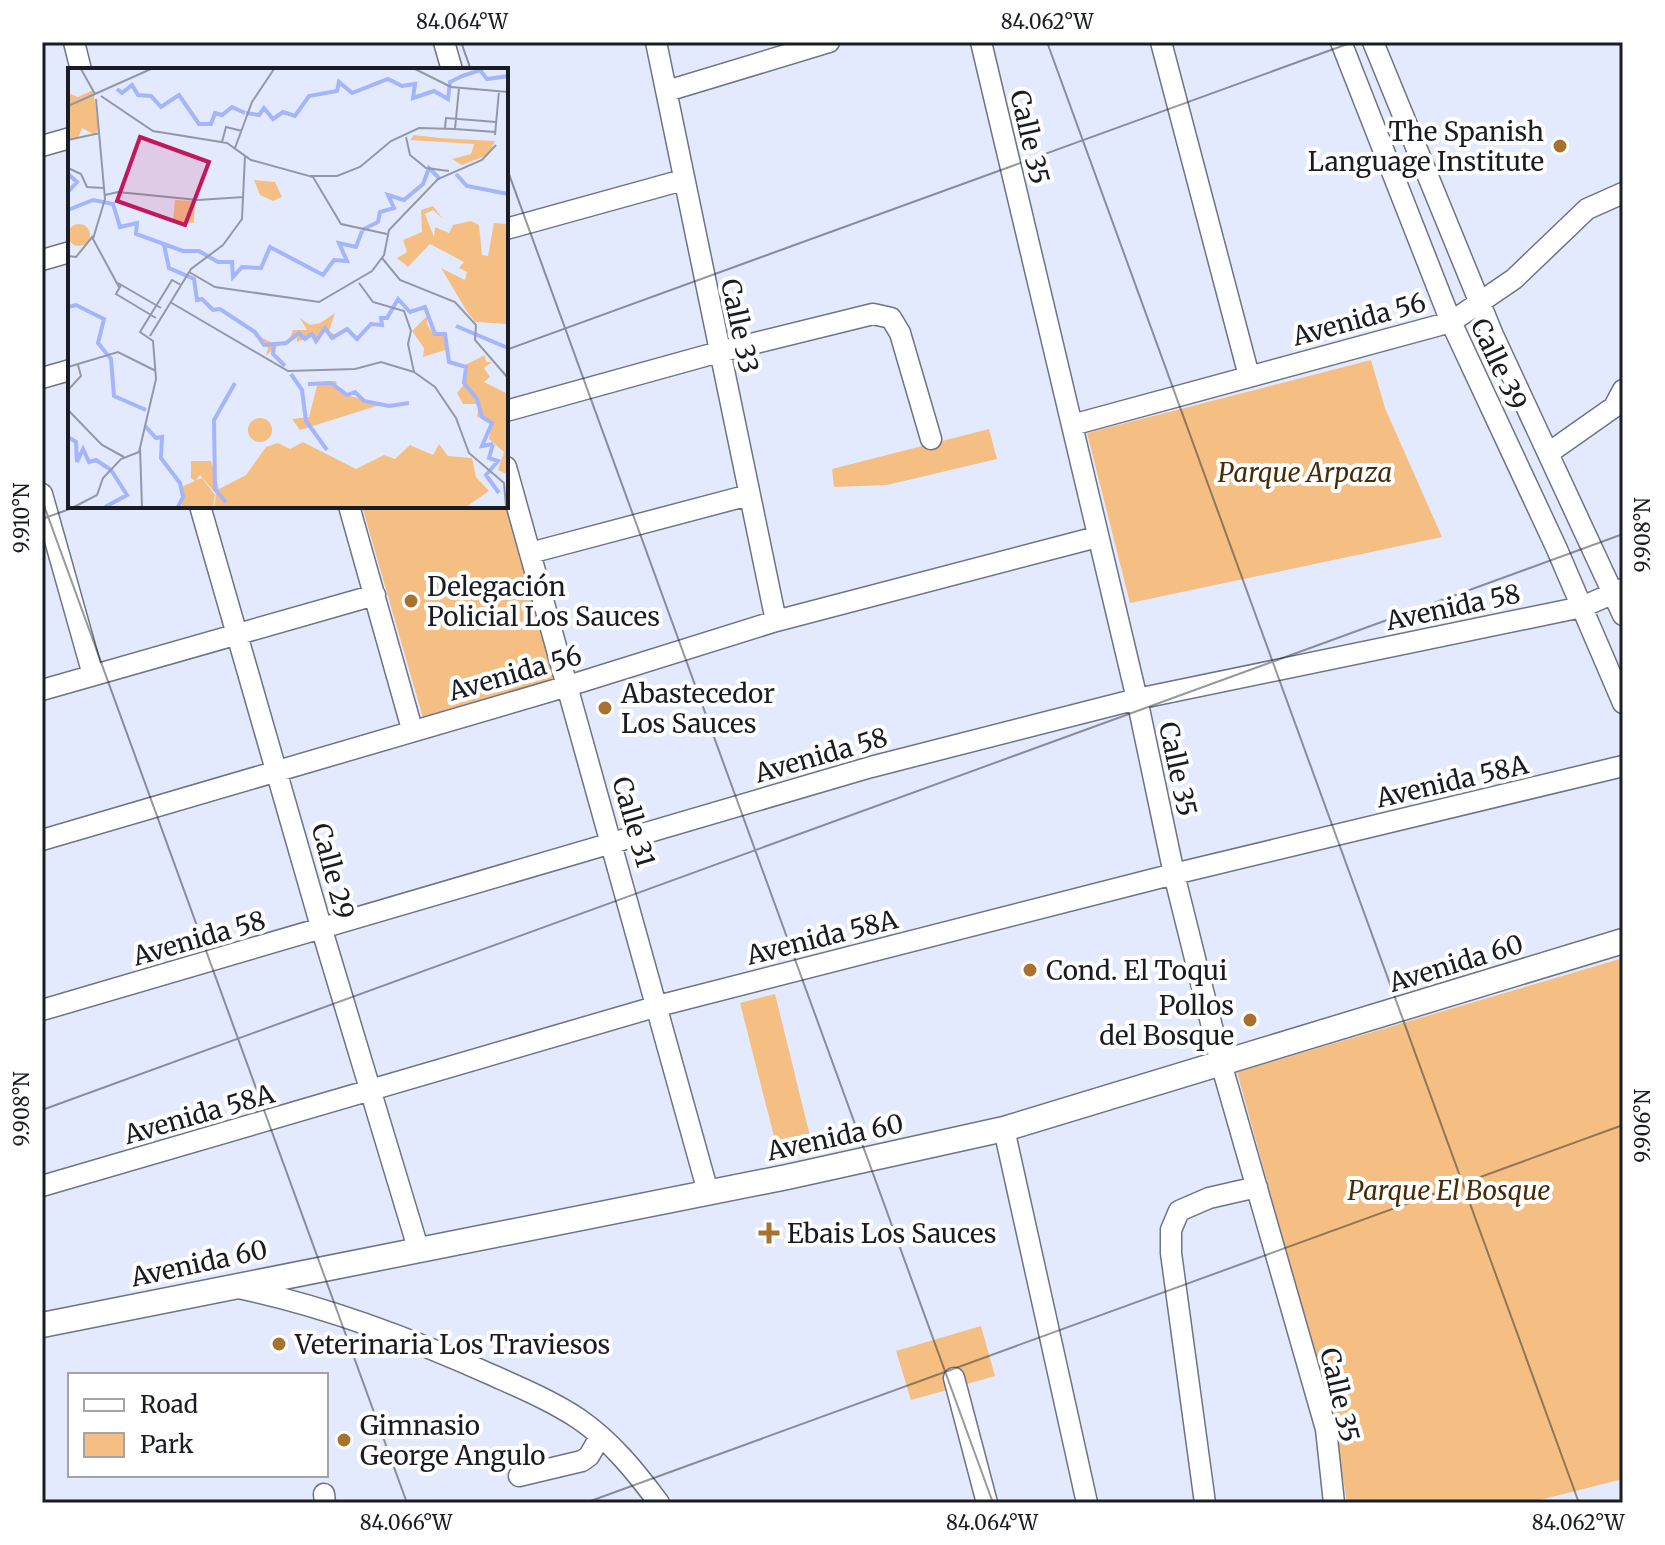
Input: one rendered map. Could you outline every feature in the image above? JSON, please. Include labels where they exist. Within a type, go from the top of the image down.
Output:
[{"type":"street","points":[[74,42],[80,68]]},
{"type":"street","points":[[444,42],[451,68]]},
{"type":"street","name":"Calle 33","points":[[656,42],[776,621]]},
{"type":"street","points":[[667,91],[829,42]]},
{"type":"street","name":"Calle 35","points":[[981,42],[1137,699],[1174,874],[1221,1063],[1326,1429],[1334,1503]]},
{"type":"street","points":[[1161,42],[1249,376]]},
{"type":"street","name":"Calle 39","points":[[1341,42],[1451,322],[1623,703]]},
{"type":"street","name":"Calle 39","points":[[1373,42],[1480,303],[1618,591],[1623,615]]},
{"type":"street","points":[[42,146],[68,139]]},
{"type":"street","points":[[508,228],[683,180]]},
{"type":"street","name":"Avenida 56","points":[[1072,425],[1451,322],[1514,279],[1587,209],[1623,193]]},
{"type":"street","points":[[42,260],[68,253]]},
{"type":"street","points":[[508,410],[719,352],[873,314],[891,318],[900,333],[931,439]]},
{"type":"street","points":[[42,378],[68,371]]},
{"type":"street","points":[[1550,452],[1614,407],[1623,390]]},
{"type":"street","name":"Calle 31","points":[[508,474],[708,1192]]},
{"type":"street","points":[[42,494],[93,675]]},
{"type":"street","points":[[530,553],[749,495]]},
{"type":"street","name":"Calle 29","points":[[201,508],[322,930],[418,1248]]},
{"type":"street","points":[[350,508],[412,729]]},
{"type":"street","name":"Avenida 56","points":[[42,840],[412,729],[568,686],[776,621],[1097,537]]},
{"type":"street","name":"Avenida 58","points":[[42,1010],[871,767],[1137,699],[1582,607],[1618,591]]},
{"type":"street","points":[[42,690],[238,637],[375,595]]},
{"type":"street","name":"Avenida 58A","points":[[42,1186],[370,1093],[658,1006],[1174,874],[1623,766]]},
{"type":"street","name":"Avenida 60","points":[[42,1325],[708,1192],[1004,1129],[1623,941]]},
{"type":"street","points":[[1004,1129],[1087,1503]]},
{"type":"street","points":[[1205,1503],[1171,1253],[1171,1230],[1179,1211],[1209,1198],[1257,1187]]},
{"type":"street","points":[[226,1286],[320,1309],[404,1338],[536,1395],[579,1420],[600,1437],[640,1478],[659,1503]]},
{"type":"street","points":[[954,1378],[987,1503]]},
{"type":"street","points":[[519,1476],[582,1461],[589,1456],[600,1437]]},
{"type":"green space","name":"Parque Arpaza","points":[[1371,360],[1385,408],[1442,537],[1130,603],[1087,433]]},
{"type":"green space","points":[[989,429],[997,459],[887,485],[834,487],[832,469]]},
{"type":"green space","points":[[363,508],[507,508],[555,680],[423,718]]},
{"type":"green space","name":"Parque El Bosque","points":[[1623,958],[1623,1479],[1528,1503],[1347,1503],[1334,1425],[1237,1072]]},
{"type":"green space","points":[[775,994],[814,1152],[780,1160],[740,1003]]},
{"type":"green space","points":[[981,1326],[995,1376],[967,1384],[962,1369],[943,1375],[947,1390],[911,1400],[896,1351]]},
{"type":"place","name":"The Spanish Language Institute","points":[[1560,146]]},
{"type":"place","name":"Delegación Policial Los Sauces","points":[[411,601]]},
{"type":"place","name":"Abastecedor Los Sauces","points":[[605,708]]},
{"type":"place","name":"Cond. El Toqui","points":[[1030,970]]},
{"type":"place","name":"Pollos del Bosque","points":[[1250,1020]]},
{"type":"place","name":"Ebais Los Sauces","points":[[769,1233]]},
{"type":"place","name":"Veterinaria Los Traviesos","points":[[279,1344]]},
{"type":"place","name":"Gimnasio George Angulo","points":[[344,1440]]}]
